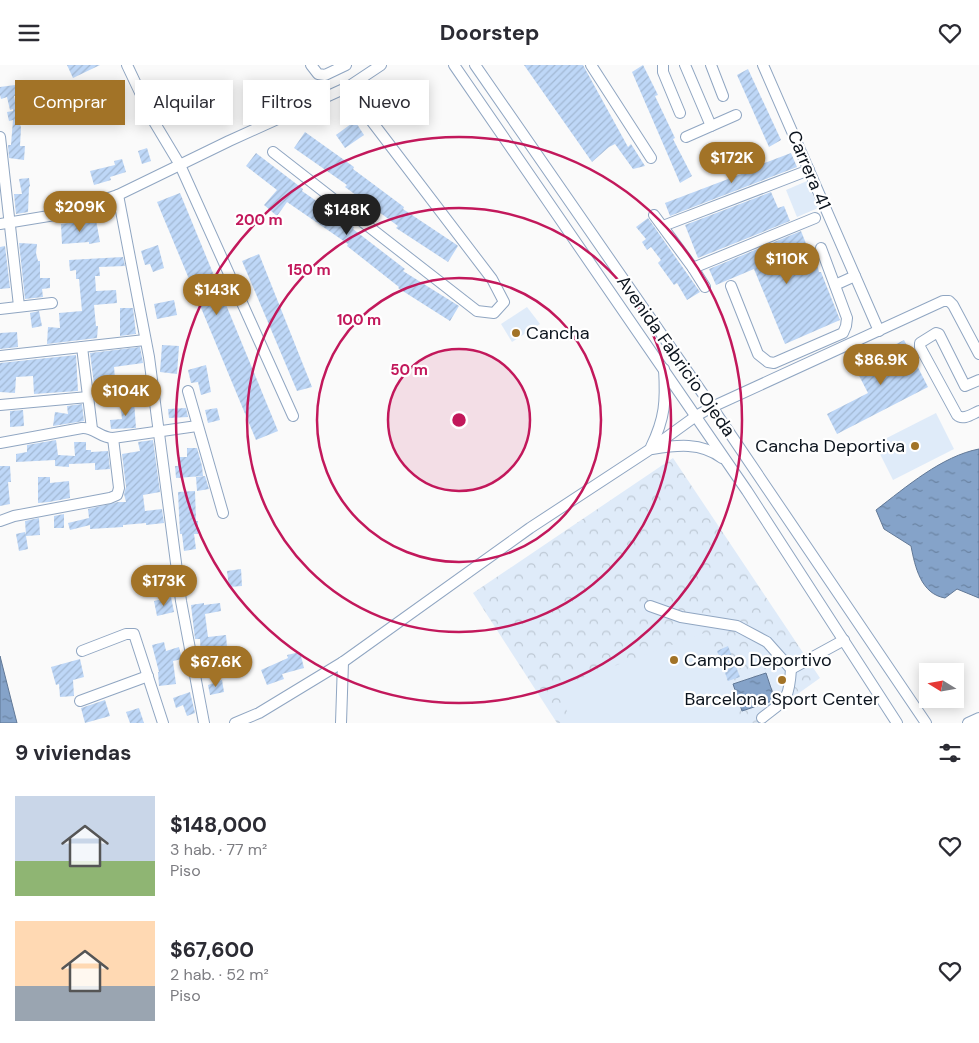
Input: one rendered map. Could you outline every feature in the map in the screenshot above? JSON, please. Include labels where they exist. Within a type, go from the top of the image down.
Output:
[{"type":"street","points":[[127,65],[153,120],[180,165],[293,416]]},
{"type":"street","points":[[311,65],[318,74],[325,75],[346,65]]},
{"type":"street","points":[[358,80],[381,65]]},
{"type":"street","name":"Avenida Fabricio Ojeda","points":[[454,65],[728,462],[897,723]]},
{"type":"street","name":"Avenida Fabricio Ojeda","points":[[475,65],[712,407],[926,723]]},
{"type":"street","points":[[591,65],[651,158]]},
{"type":"street","points":[[663,65],[680,113]]},
{"type":"street","points":[[685,65],[712,125]]},
{"type":"street","points":[[711,65],[723,95]]},
{"type":"street","name":"Carrera 41","points":[[763,65],[879,331]]},
{"type":"street","points":[[5,224],[61,214],[118,195],[340,91]]},
{"type":"street","points":[[686,137],[736,115]]},
{"type":"street","points":[[274,152],[477,311],[494,313],[504,302],[492,279],[375,125]]},
{"type":"street","points":[[0,137],[5,224],[19,307]]},
{"type":"street","points":[[663,226],[809,170]]},
{"type":"street","points":[[118,195],[146,340],[182,601],[204,723]]},
{"type":"street","points":[[654,215],[705,287]]},
{"type":"street","points":[[693,268],[815,218]]},
{"type":"street","points":[[731,286],[758,354],[768,362],[774,363],[843,333],[846,326],[847,319],[821,248]]},
{"type":"street","points":[[836,285],[855,276]]},
{"type":"street","points":[[235,723],[259,718],[343,662],[530,528],[712,407],[943,301],[949,301],[954,305],[979,354]]},
{"type":"street","points":[[0,309],[52,303]]},
{"type":"street","points":[[979,380],[965,385],[939,334],[936,333],[920,343],[920,347],[956,415],[964,417],[979,411]]},
{"type":"street","points":[[0,356],[146,340]]},
{"type":"street","points":[[82,347],[92,429]]},
{"type":"street","points":[[649,450],[657,435],[666,399],[664,369]]},
{"type":"street","points":[[188,391],[223,513]]},
{"type":"street","points":[[0,405],[88,397]]},
{"type":"street","points":[[0,443],[82,428],[92,429],[104,437],[113,438],[197,426]]},
{"type":"street","points":[[0,521],[14,516],[116,495],[119,488],[113,438]]},
{"type":"street","points":[[649,450],[680,445],[695,446],[717,454],[728,462]]},
{"type":"street","points":[[650,606],[681,617],[737,626],[767,642],[791,669],[790,689],[785,700],[762,718]]},
{"type":"street","points":[[82,651],[126,634],[134,634],[163,723]]},
{"type":"street","points":[[791,669],[844,640]]},
{"type":"street","points":[[341,723],[343,662]]},
{"type":"street","points":[[80,701],[148,676]]},
{"type":"street","points":[[968,723],[979,718]]},
{"type":"green space","points":[[807,181],[818,208],[797,217],[786,190]]},
{"type":"green space","name":"Cancha","points":[[527,307],[540,324],[512,342],[501,324]]},
{"type":"green space","name":"Cancha Deportiva","points":[[936,413],[954,449],[893,480],[875,444]]},
{"type":"green space","name":"Barcelona Sport Center","points":[[673,458],[820,678],[757,723],[557,723],[473,593]]},
{"type":"green space","name":"Campo Deportivo","points":[[707,632],[741,723],[572,723],[557,687]]},
{"type":"water","points":[[741,146],[743,160],[722,169],[715,158]]},
{"type":"water","points":[[979,449],[979,598],[957,589],[945,598],[930,591],[925,585],[917,571],[911,546],[884,529],[876,510],[912,482],[938,465]]},
{"type":"water","points":[[0,656],[17,723],[0,723]]},
{"type":"water","points":[[766,673],[775,700],[742,711],[733,684]]},
{"type":"building","points":[[67,65],[100,65],[73,78]]},
{"type":"building","points":[[524,65],[583,65],[628,147],[631,144],[645,166],[633,169],[615,144],[592,162]]},
{"type":"building","points":[[643,65],[658,95],[655,96],[675,138],[673,139],[692,176],[680,183],[632,72]]},
{"type":"building","points":[[748,69],[781,140],[769,147],[737,75]]},
{"type":"building","points":[[15,85],[15,125],[20,125],[20,146],[25,146],[24,160],[9,158],[8,145],[11,145],[13,120],[9,121],[7,112],[13,111],[13,109],[10,110],[7,97],[1,99],[0,87]]},
{"type":"building","points":[[350,125],[358,125],[364,135],[345,148],[336,135]]},
{"type":"building","points":[[305,132],[354,167],[353,169],[404,207],[403,209],[457,245],[448,262],[396,228],[398,226],[345,187],[347,185],[294,148]]},
{"type":"building","points":[[147,148],[151,161],[142,164],[138,151]]},
{"type":"building","points":[[256,153],[303,189],[302,191],[354,227],[353,229],[405,269],[403,271],[459,306],[450,321],[398,288],[347,246],[348,244],[287,202],[277,216],[264,205],[277,190],[246,166]]},
{"type":"building","points":[[791,153],[797,167],[670,216],[665,203]]},
{"type":"building","points":[[122,159],[126,172],[110,177],[111,180],[94,185],[90,171],[115,165],[114,161]]},
{"type":"building","points":[[29,178],[28,212],[16,214],[14,194],[22,194],[19,179]]},
{"type":"building","points":[[771,192],[778,208],[784,206],[790,221],[698,258],[685,225]]},
{"type":"building","points":[[180,193],[278,431],[256,440],[157,202]]},
{"type":"building","points":[[648,218],[700,292],[687,300],[677,283],[674,285],[658,263],[661,260],[651,247],[647,250],[642,242],[646,239],[636,227]]},
{"type":"building","points":[[96,220],[100,242],[62,244],[61,224]]},
{"type":"building","points":[[801,231],[811,256],[815,255],[819,272],[821,272],[840,320],[785,344],[754,269],[716,285],[709,269]]},
{"type":"building","points":[[19,243],[37,244],[36,253],[38,261],[40,261],[40,278],[50,278],[50,288],[42,289],[43,297],[25,299]]},
{"type":"building","points":[[158,245],[164,268],[153,272],[150,264],[145,265],[141,251]]},
{"type":"building","points":[[5,246],[10,288],[0,289],[0,247]]},
{"type":"building","points":[[259,254],[312,387],[297,391],[242,261]]},
{"type":"building","points":[[123,257],[125,266],[99,267],[100,276],[95,276],[96,291],[116,290],[117,303],[94,305],[96,326],[98,326],[97,338],[47,344],[48,327],[60,328],[59,313],[82,311],[79,279],[76,279],[76,270],[70,271],[69,260]]},
{"type":"building","points":[[174,300],[177,315],[157,319],[154,304]]},
{"type":"building","points":[[120,308],[133,308],[136,334],[120,336]]},
{"type":"building","points":[[39,311],[42,326],[32,328],[30,313]]},
{"type":"building","points":[[17,332],[18,347],[0,349],[0,333]]},
{"type":"building","points":[[904,340],[928,387],[837,434],[827,414],[868,393],[854,366]]},
{"type":"building","points":[[162,345],[179,346],[177,374],[160,372]]},
{"type":"building","points":[[140,347],[143,363],[114,367],[116,389],[95,392],[90,353]]},
{"type":"building","points":[[76,355],[78,391],[34,394],[33,376],[16,377],[15,393],[0,392],[0,363]]},
{"type":"building","points":[[206,365],[211,392],[201,395],[198,382],[191,383],[188,370]]},
{"type":"building","points":[[134,401],[136,428],[111,429],[110,420],[122,419],[120,402]]},
{"type":"building","points":[[82,404],[84,421],[53,426],[55,412],[68,414],[67,406]]},
{"type":"building","points":[[186,408],[188,417],[169,418],[168,409]]},
{"type":"building","points":[[217,408],[220,420],[208,423],[205,410]]},
{"type":"building","points":[[23,410],[24,426],[10,427],[10,411]]},
{"type":"building","points":[[56,440],[58,455],[75,456],[74,442],[86,442],[86,450],[91,450],[91,452],[108,451],[110,469],[95,470],[95,463],[69,464],[69,467],[55,466],[55,460],[16,462],[16,454],[27,452],[27,445]]},
{"type":"building","points":[[153,440],[160,492],[143,495],[145,511],[162,509],[164,523],[90,529],[90,525],[70,530],[68,523],[89,518],[88,509],[126,502],[122,454],[140,451],[138,442]]},
{"type":"building","points":[[187,448],[197,448],[203,476],[176,478],[175,466],[178,466],[178,457],[187,457]]},
{"type":"building","points":[[0,466],[10,466],[11,482],[8,482],[10,504],[0,506]]},
{"type":"building","points":[[205,476],[209,489],[197,491],[196,477]]},
{"type":"building","points":[[38,477],[50,477],[50,483],[69,481],[70,498],[38,503]]},
{"type":"building","points":[[195,491],[196,521],[198,521],[198,534],[194,534],[196,549],[184,551],[182,534],[180,534],[178,492]]},
{"type":"building","points":[[64,514],[64,528],[54,528],[54,516]]},
{"type":"building","points":[[39,518],[40,535],[26,536],[28,549],[19,551],[16,534],[25,532],[26,535],[25,521]]},
{"type":"building","points":[[165,569],[166,585],[147,585],[147,570]]},
{"type":"building","points":[[241,569],[242,586],[229,587],[227,571]]},
{"type":"building","points":[[171,597],[174,612],[157,616],[154,601]]},
{"type":"building","points":[[204,603],[204,605],[220,603],[221,611],[205,614],[208,637],[226,635],[228,659],[220,660],[220,663],[210,664],[209,656],[201,657],[200,639],[195,639],[191,605]]},
{"type":"building","points":[[164,642],[166,651],[179,647],[182,659],[173,661],[176,684],[159,686],[159,672],[152,645]]},
{"type":"building","points":[[728,646],[740,677],[728,681],[717,651]]},
{"type":"building","points":[[300,652],[304,668],[282,674],[284,679],[267,685],[261,670],[288,658],[287,655]]},
{"type":"building","points":[[80,659],[84,677],[73,680],[74,696],[60,697],[59,684],[56,685],[51,667]]},
{"type":"building","points":[[222,680],[224,692],[210,695],[208,685]]},
{"type":"building","points":[[190,692],[195,713],[187,716],[183,705],[176,708],[173,698]]},
{"type":"building","points":[[105,700],[110,716],[85,723],[81,708]]},
{"type":"building","points":[[139,708],[144,723],[130,723],[126,712]]},
{"type":"place","name":"Cancha","points":[[516,333]]},
{"type":"place","name":"Cancha Deportiva","points":[[915,446]]},
{"type":"place","name":"Campo Deportivo","points":[[674,660]]},
{"type":"place","name":"Barcelona Sport Center","points":[[782,680]]}]
